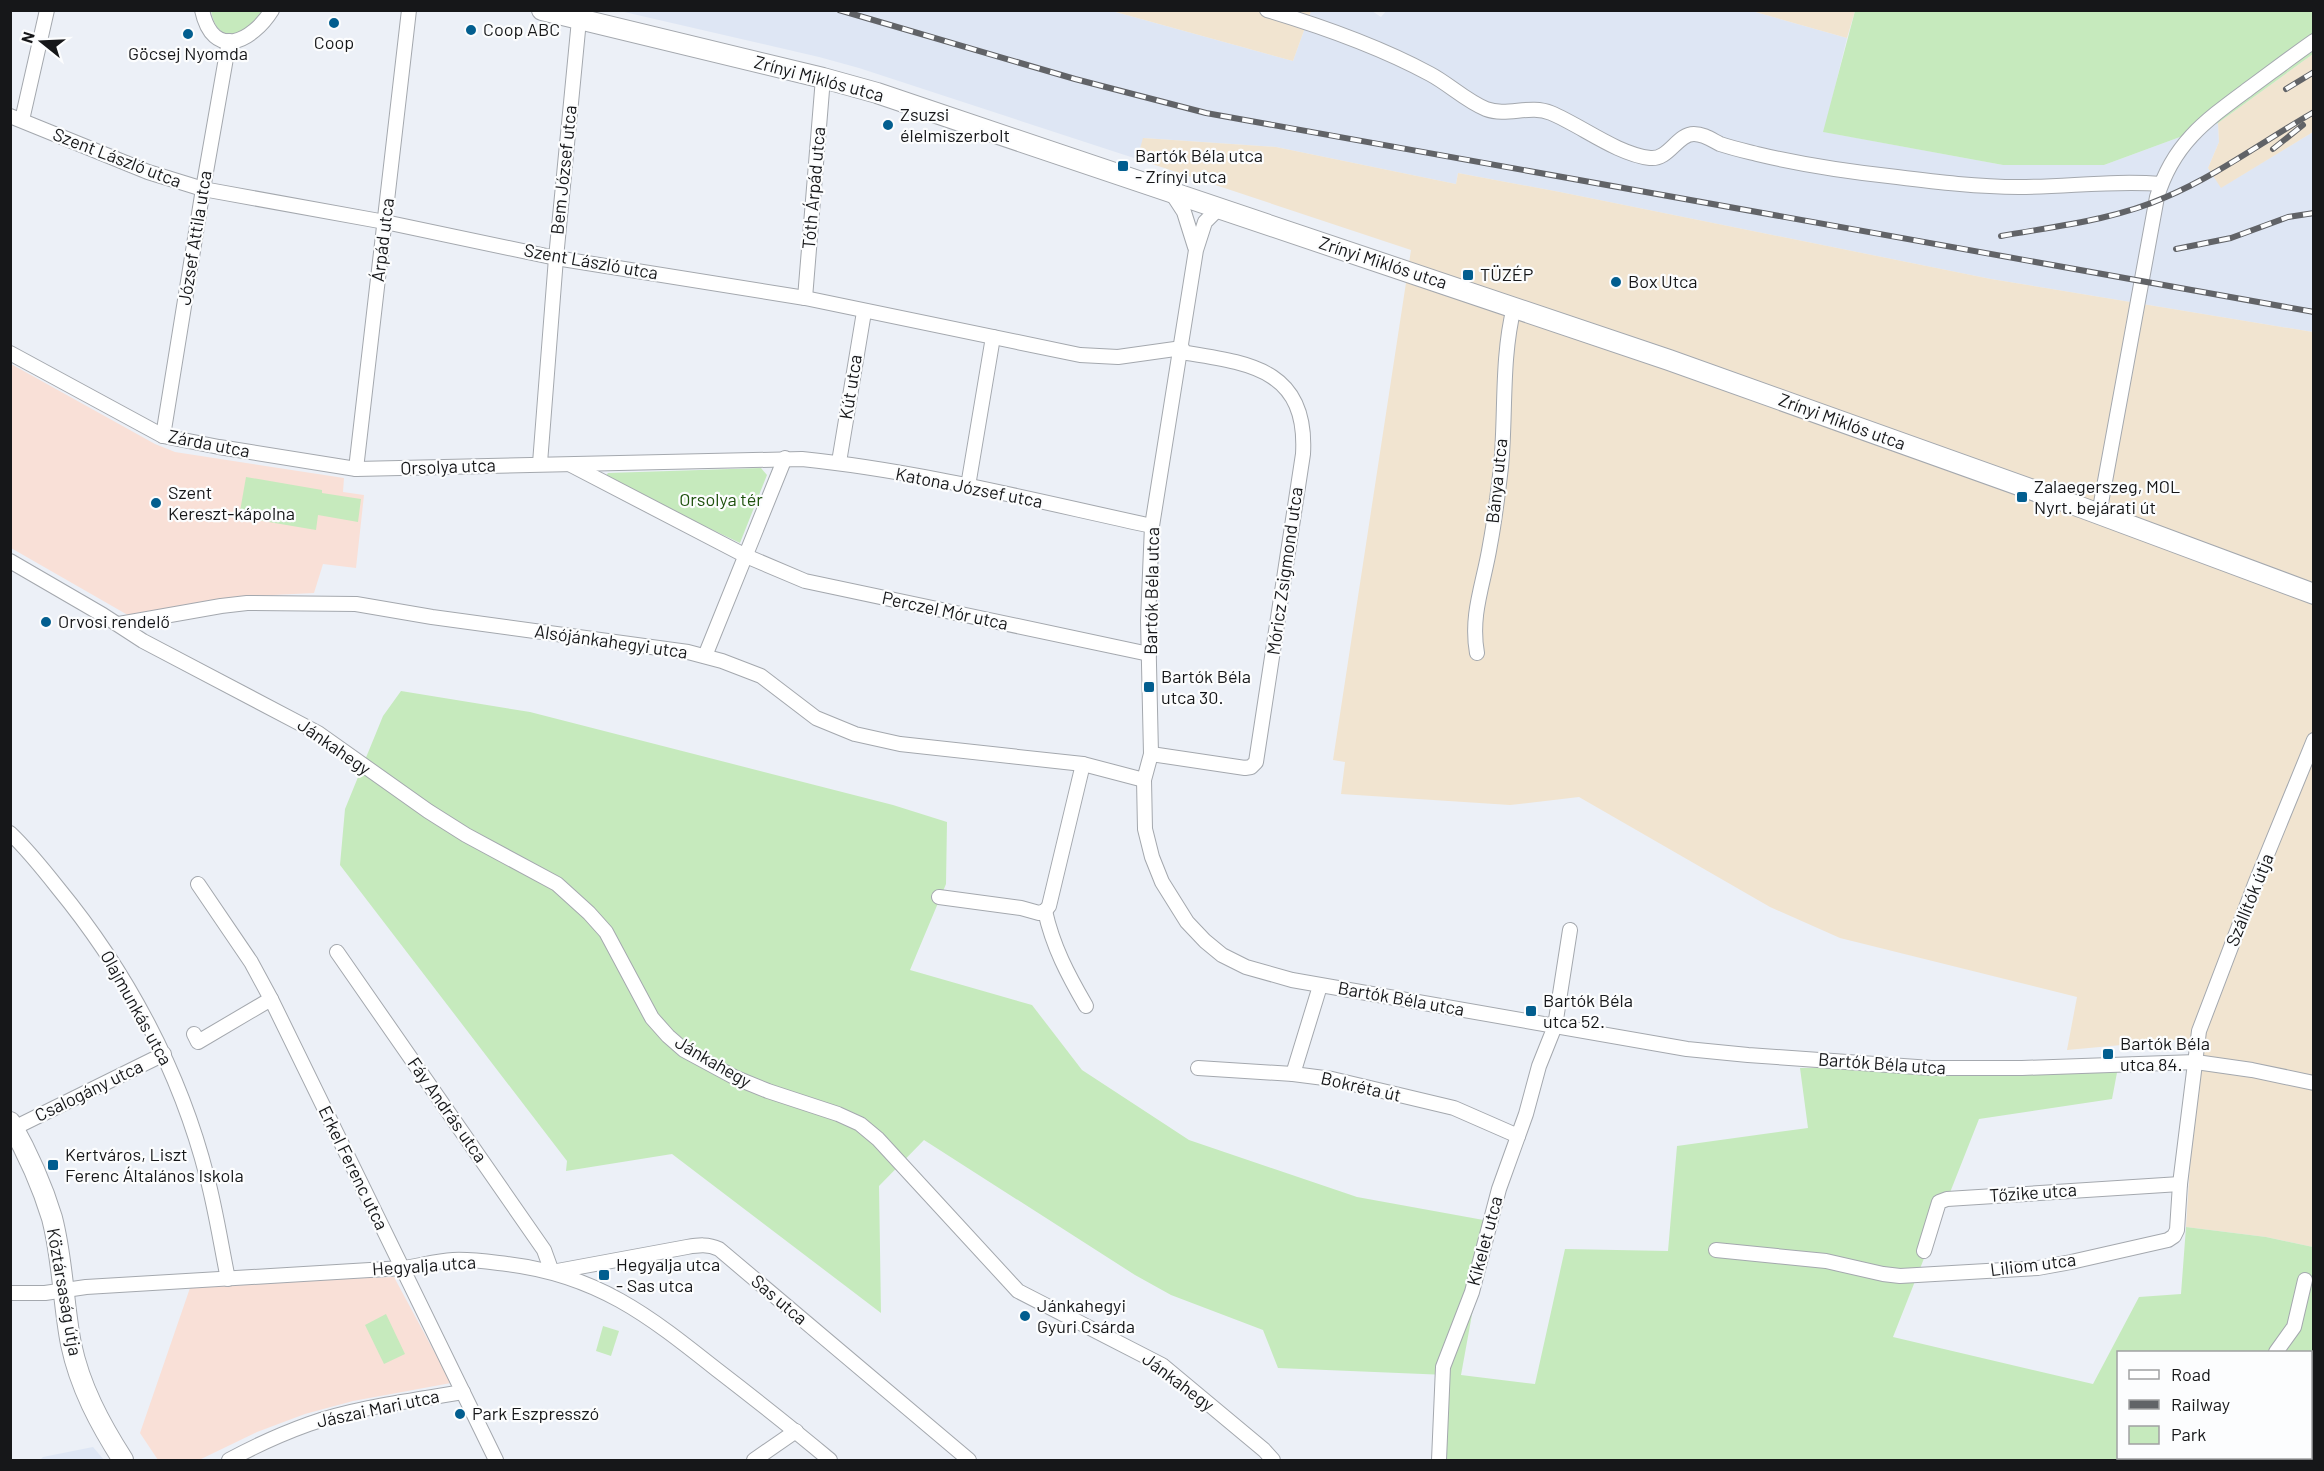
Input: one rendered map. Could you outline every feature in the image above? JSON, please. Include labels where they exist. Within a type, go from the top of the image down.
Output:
[{"type":"main road","name":"Zrínyi Miklós utca","points":[[542,10],[877,93],[1670,360],[2099,514],[2313,594]]},
{"type":"main road","name":"Köztársaság útja","points":[[13,1131],[43,1191],[52,1219],[65,1290],[70,1336],[80,1376],[93,1408],[123,1461]]},
{"type":"street","points":[[16,118],[47,10]]},
{"type":"street","points":[[202,10],[210,31],[219,39],[229,41],[241,40],[253,34],[272,10]]},
{"type":"street","name":"Árpád utca","points":[[356,469],[409,10]]},
{"type":"street","points":[[1267,10],[1351,37],[1429,73],[1488,109],[1549,112],[1625,150],[1650,158],[1660,157],[1688,135],[1694,134],[1763,155],[1826,168],[1896,177],[1992,187],[2052,187],[2111,183],[2161,184]]},
{"type":"street","name":"Bem József utca","points":[[540,464],[556,258],[579,20]]},
{"type":"street","name":"József Attila utca","points":[[163,436],[229,41]]},
{"type":"street","points":[[2099,514],[2161,184],[2177,153],[2197,128],[2313,41]]},
{"type":"street","name":"Tóth Árpád utca","points":[[805,298],[823,78]]},
{"type":"street","name":"Szent László utca","points":[[16,118],[147,171],[203,189],[385,222],[556,258],[805,298],[1080,355],[1108,357],[1181,350]]},
{"type":"street","points":[[1171,192],[1184,212],[1196,250]]},
{"type":"street","name":"Bartók Béla utca","points":[[1219,208],[1205,222],[1196,250],[1152,526],[1149,654],[1151,754],[1144,780],[1143,815],[1152,857],[1169,894],[1194,930],[1213,948],[1246,967],[1320,986],[1688,1048],[1931,1068],[2022,1068],[2196,1062],[2252,1070],[2313,1083]]},
{"type":"street","name":"Bánya utca","points":[[1477,653],[1473,633],[1474,616],[1490,546],[1501,466],[1506,364],[1510,323],[1514,308]]},
{"type":"street","name":"Kút utca","points":[[838,462],[864,312]]},
{"type":"street","points":[[968,486],[993,337]]},
{"type":"street","name":"Móricz Zsigmond utca","points":[[1151,754],[1245,768],[1251,767],[1256,762],[1303,454],[1303,428],[1299,408],[1289,392],[1279,382],[1248,365],[1181,350]]},
{"type":"street","name":"Zárda utca","points":[[10,353],[163,436],[356,469]]},
{"type":"street","points":[[540,464],[785,458],[705,656]]},
{"type":"street","name":"Katona József utca","points":[[785,458],[838,462],[968,486],[1152,526]]},
{"type":"street","name":"Orsolya utca","points":[[356,469],[540,464]]},
{"type":"street","points":[[569,464],[746,556]]},
{"type":"street","name":"Perczel Mór utca","points":[[746,556],[790,576],[823,586],[1149,654]]},
{"type":"street","name":"Jánkahegy","points":[[13,566],[318,734],[466,835],[557,884],[606,932],[652,1018],[676,1043],[736,1078],[768,1092],[838,1114],[860,1124],[878,1139],[1018,1291],[1162,1365],[1264,1449],[1273,1461]]},
{"type":"street","name":"Alsójánkahegyi utca","points":[[119,624],[247,603],[356,604],[687,652],[761,676],[816,718],[855,734],[900,744],[1083,764],[1144,780]]},
{"type":"street","name":"Szállítók útja","points":[[2196,1062],[2199,1031],[2313,740]]},
{"type":"street","points":[[939,897],[1021,908],[1039,913],[1045,911],[1049,906],[1083,764]]},
{"type":"street","name":"Olajmunkás utca","points":[[10,833],[55,884],[92,933],[129,989],[164,1054],[197,1141],[207,1177],[228,1279]]},
{"type":"street","name":"Erkel Ferenc utca","points":[[198,884],[251,962],[271,999],[496,1461]]},
{"type":"street","points":[[1045,911],[1051,938],[1086,1006]]},
{"type":"street","name":"Kikelet utca","points":[[1439,1461],[1443,1367],[1472,1292],[1499,1189],[1527,1114],[1539,1066],[1555,1026],[1570,930]]},
{"type":"street","name":"Fáy András utca","points":[[337,952],[544,1250],[552,1272]]},
{"type":"street","points":[[1293,1074],[1320,986]]},
{"type":"street","points":[[194,1034],[198,1042],[271,999]]},
{"type":"street","name":"Csalogány utca","points":[[13,1131],[164,1054]]},
{"type":"street","name":"Liliom utca","points":[[1716,1250],[1826,1261],[1900,1276],[2038,1268],[2168,1240],[2177,1230],[2180,1184],[2196,1062]]},
{"type":"street","name":"Bokréta út","points":[[1198,1068],[1293,1074],[1349,1083],[1454,1108],[1518,1137]]},
{"type":"street","name":"Tőzike utca","points":[[1924,1251],[1939,1202],[1947,1199],[2180,1184]]},
{"type":"street","name":"Sas utca","points":[[552,1272],[687,1247],[713,1246],[969,1461]]},
{"type":"street","name":"Hegyalja utca","points":[[10,1293],[45,1293],[403,1268],[452,1260],[501,1263],[552,1272],[595,1287],[634,1307],[678,1338],[796,1431],[830,1461]]},
{"type":"street","points":[[2277,1351],[2294,1327],[2305,1280]]},
{"type":"street","name":"Jászai Mari utca","points":[[229,1461],[263,1442],[310,1424],[357,1411],[463,1392]]},
{"type":"street","points":[[754,1461],[796,1431]]},
{"type":"shaded area","points":[[1387,10],[1752,11],[1847,38],[1824,132],[2003,165],[2104,165],[2218,123],[2219,142],[2208,168],[2222,187],[2313,132],[2313,332],[1991,279],[1458,173],[1456,184],[1276,147],[1144,138],[1137,159],[859,68],[620,11],[1112,11],[1293,61],[1311,11],[1372,11],[1381,17]]},
{"type":"shaded area","points":[[1855,10],[1847,38],[1752,11]]},
{"type":"shaded area","points":[[1112,11],[1311,11],[1293,61]]},
{"type":"shaded area","points":[[2313,54],[2313,132],[2221,188],[2208,168],[2219,142],[2218,123]]},
{"type":"shaded area","points":[[1143,138],[1276,147],[1456,184],[1458,173],[1991,279],[2313,332],[2313,1247],[2266,1237],[2186,1227],[2198,1038],[2067,1050],[2077,997],[1840,938],[1770,907],[1579,797],[1510,805],[1341,794],[1345,762],[1333,760],[1411,250],[1137,159]]},
{"type":"shaded area","points":[[11,364],[155,444],[175,452],[344,478],[343,492],[364,495],[356,568],[323,564],[314,593],[232,597],[133,618],[11,548]]},
{"type":"shaded area","points":[[394,1277],[451,1383],[353,1401],[305,1414],[257,1432],[199,1460],[158,1460],[140,1433],[191,1285]]},
{"type":"shaded area","points":[[93,1447],[104,1460],[40,1460],[43,1457]]},
{"type":"green space","points":[[1900,10],[1907,12],[1908,10],[2313,11],[2313,54],[2218,123],[2104,165],[2003,165],[1823,132],[1855,11]]},
{"type":"green space","points":[[211,11],[266,11],[255,29],[227,34],[217,27]]},
{"type":"green space","name":"Orsolya tér","points":[[761,468],[767,475],[740,543],[604,478],[608,473]]},
{"type":"green space","points":[[246,477],[361,499],[358,522],[318,515],[316,530],[239,517]]},
{"type":"green space","points":[[401,691],[530,712],[893,805],[947,822],[946,884],[910,970],[1032,1005],[1082,1070],[1189,1140],[1357,1197],[1489,1221],[1461,1375],[1535,1384],[1565,1249],[1668,1251],[1677,1146],[1808,1128],[1800,1068],[2119,1062],[2112,1099],[1979,1119],[1893,1337],[2093,1384],[2139,1297],[2181,1294],[2186,1227],[2266,1237],[2313,1247],[2313,1460],[1437,1460],[1447,1375],[1278,1368],[1263,1330],[1171,1295],[1135,1275],[924,1140],[879,1186],[881,1313],[672,1154],[566,1171],[567,1161],[340,865],[345,809],[383,716]]},
{"type":"green space","points":[[386,1314],[405,1354],[384,1364],[365,1325]]},
{"type":"green space","points":[[603,1326],[619,1331],[611,1356],[596,1351]]},
{"type":"railway","points":[[839,10],[1075,79],[1206,113],[2314,312]]},
{"type":"railway","points":[[2286,89],[2314,72]]},
{"type":"railway","points":[[2001,236],[2085,221],[2146,205],[2204,178],[2314,112]]},
{"type":"railway","points":[[2273,149],[2303,125]]},
{"type":"railway","points":[[2176,249],[2231,238],[2288,217],[2314,213]]},
{"type":"place","name":"Coop","points":[[334,23]]},
{"type":"place","name":"Coop ABC","points":[[471,30]]},
{"type":"place","name":"Göcsej Nyomda","points":[[188,34]]},
{"type":"place","name":"Zsuzsi élelmiszerbolt","points":[[888,125]]},
{"type":"place","name":"Bartók Béla utca - Zrínyi utca","points":[[1123,166]]},
{"type":"place","name":"TÜZÉP","points":[[1468,275]]},
{"type":"place","name":"Box Utca","points":[[1616,282]]},
{"type":"place","name":"Zalaegerszeg, MOL Nyrt. bejárati út","points":[[2022,497]]},
{"type":"place","name":"Szent Kereszt-kápolna","points":[[156,503]]},
{"type":"place","name":"Orvosi rendelő","points":[[46,622]]},
{"type":"place","name":"Bartók Béla utca 30.","points":[[1149,687]]},
{"type":"place","name":"Bartók Béla utca 52.","points":[[1531,1011]]},
{"type":"place","name":"Bartók Béla utca 84.","points":[[2108,1054]]},
{"type":"place","name":"Kertváros, Liszt Ferenc Általános Iskola","points":[[53,1165]]},
{"type":"place","name":"Hegyalja utca - Sas utca","points":[[604,1275]]},
{"type":"place","name":"Jánkahegyi Gyuri Csárda","points":[[1025,1316]]},
{"type":"place","name":"Park Eszpresszó","points":[[460,1414]]}]
